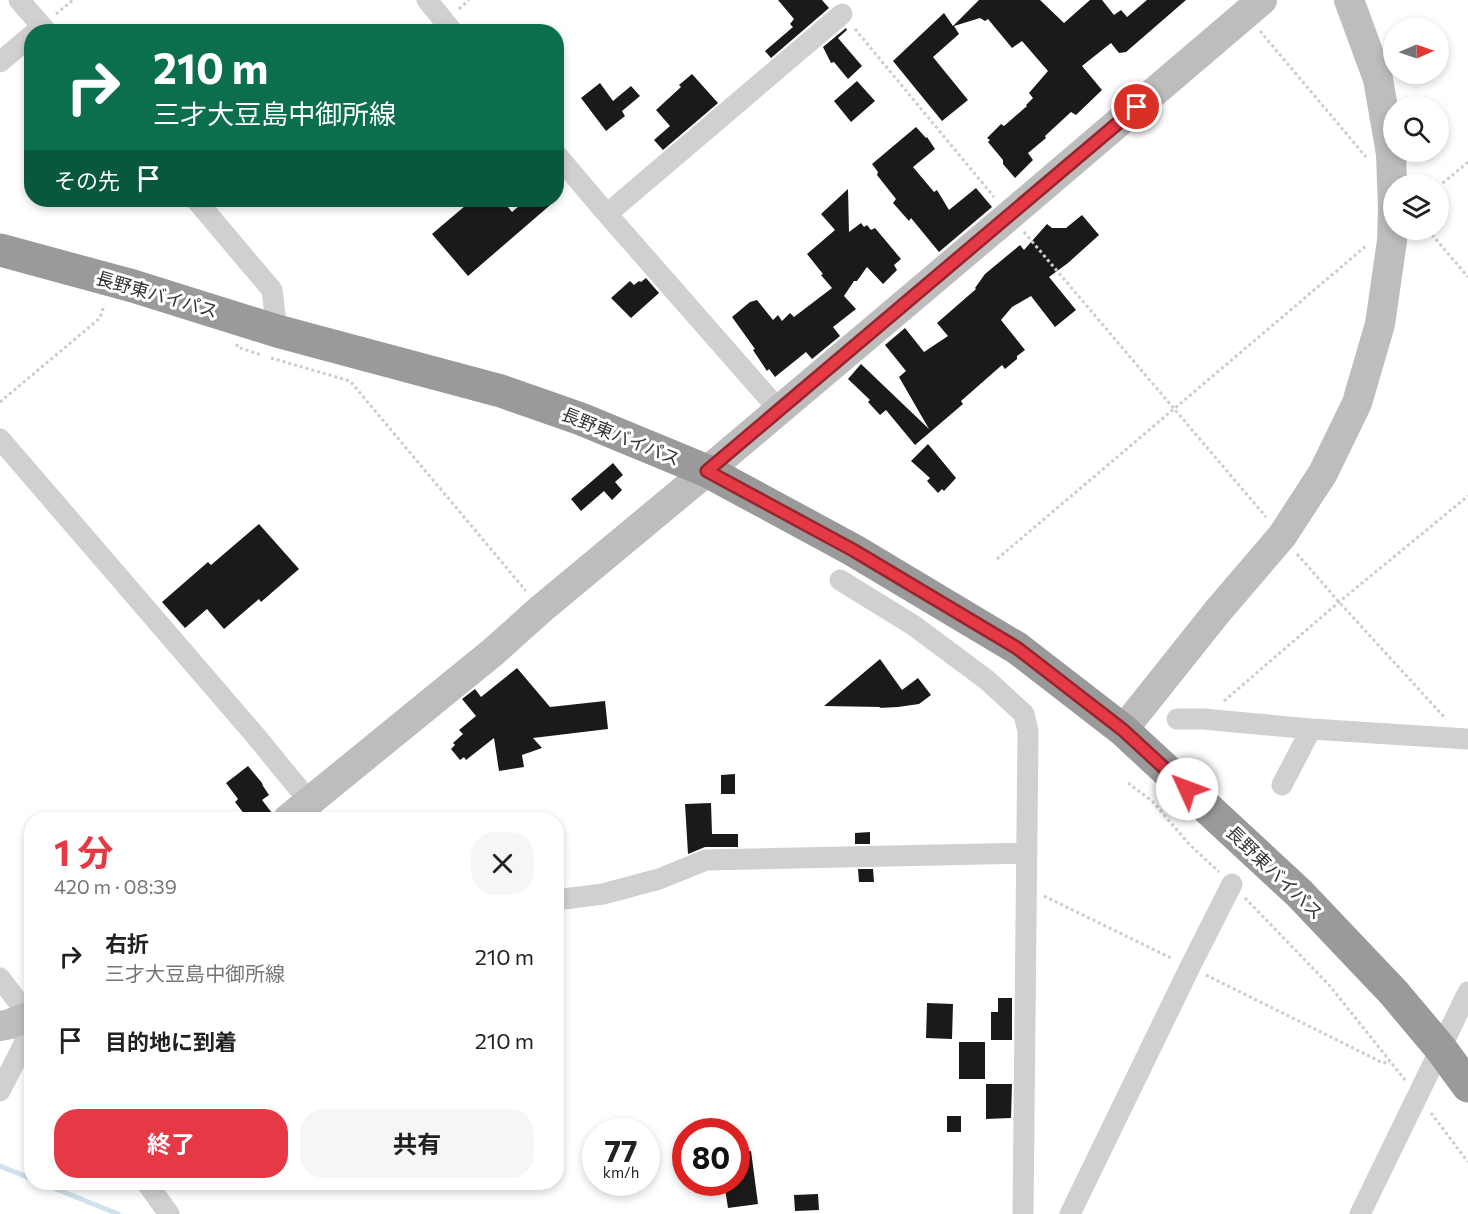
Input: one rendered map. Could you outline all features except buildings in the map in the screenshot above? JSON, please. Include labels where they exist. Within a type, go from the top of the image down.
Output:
[{"type":"highway","name":"長野東バイパス","points":[[0,250],[113,280],[277,331],[501,390],[581,419],[707,471],[853,550],[1017,648],[1123,730],[1299,893],[1394,993],[1441,1049],[1468,1086]]},
{"type":"street","points":[[20,0],[35,24]]},
{"type":"street","points":[[427,0],[446,24]]},
{"type":"street","points":[[1123,730],[1217,612],[1282,536],[1323,473],[1357,403],[1380,324],[1392,241],[1393,209],[1391,154],[1378,78],[1349,0]]},
{"type":"street","points":[[0,439],[247,725],[299,810],[493,652],[541,609],[1010,215],[1247,4]]},
{"type":"street","points":[[607,214],[842,14]]},
{"type":"street","points":[[0,62],[24,43]]},
{"type":"street","points":[[564,163],[779,410]]},
{"type":"street","points":[[202,207],[272,290],[277,331]]},
{"type":"street","points":[[840,580],[913,626],[987,680],[1024,714],[1028,731],[1023,1214]]},
{"type":"street","points":[[1177,718],[1466,739]]},
{"type":"street","points":[[1282,785],[1311,729]]},
{"type":"street","points":[[564,899],[603,894],[659,879],[706,860],[1027,853]]},
{"type":"street","points":[[1070,1214],[1232,884]]},
{"type":"street","points":[[0,978],[23,1023],[24,1044],[0,1091]]},
{"type":"street","points":[[1360,1214],[1468,993]]},
{"type":"street","points":[[152,1190],[169,1214]]},
{"type":"path","points":[[1247,4],[1367,158]]},
{"type":"path","points":[[842,14],[1282,536],[1339,602],[1466,739]]},
{"type":"path","points":[[1449,178],[1468,162]]},
{"type":"path","points":[[1437,240],[1468,277]]},
{"type":"path","points":[[997,559],[1369,243]]},
{"type":"path","points":[[0,402],[100,318],[113,280]]},
{"type":"path","points":[[238,318],[237,347],[350,381],[541,609]]},
{"type":"path","points":[[1203,719],[1339,602],[1468,496]]},
{"type":"path","points":[[1128,783],[1152,801],[1189,844],[1232,884],[1330,986],[1468,1162]]},
{"type":"waterway","points":[[0,1166],[24,1176]]},
{"type":"waterway","points":[[59,1190],[118,1214]]},
{"type":"route","points":[[1137,107],[707,471],[853,550],[1017,648],[1123,730],[1187,789]]}]
